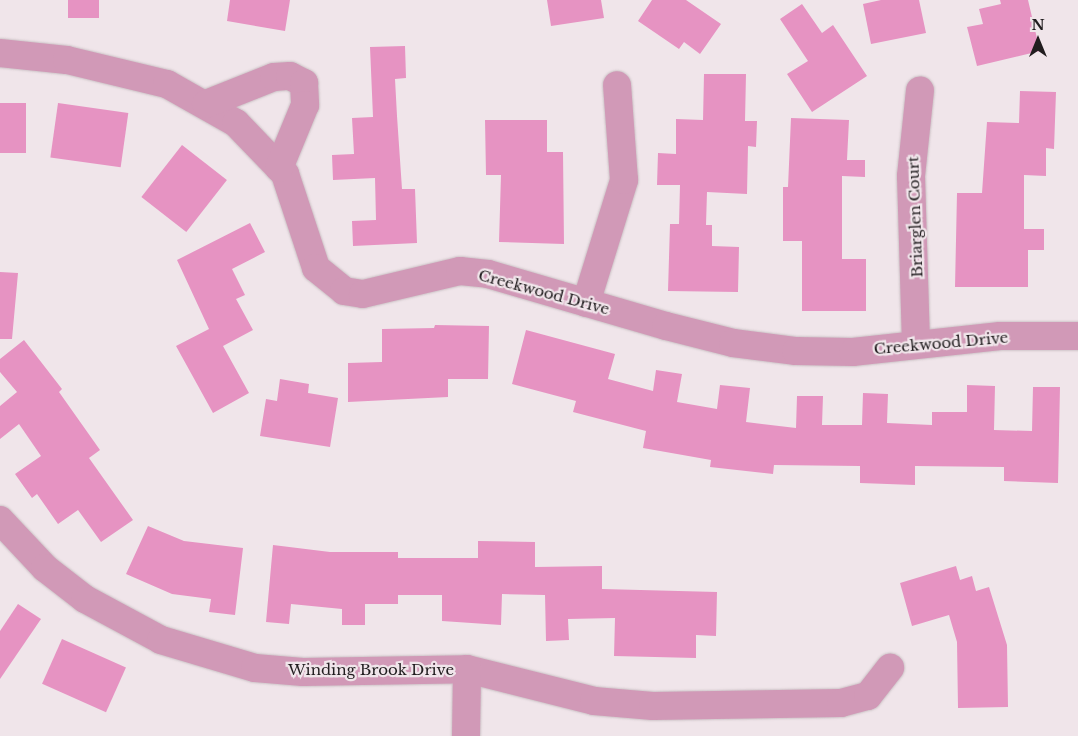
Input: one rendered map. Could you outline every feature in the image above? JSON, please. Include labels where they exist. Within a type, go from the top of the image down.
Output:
[{"type":"street","name":"Creekwood Drive","points":[[0,53],[27,54],[114,69],[167,84],[206,104],[236,123],[279,168],[296,200],[316,268],[344,291],[363,294],[409,280],[460,271],[488,274],[733,343],[796,351],[853,352],[1000,336],[1078,336]]},
{"type":"street","points":[[206,104],[274,77],[290,76],[304,83],[305,105],[279,168]]},
{"type":"street","points":[[586,303],[624,180],[617,85]]},
{"type":"street","name":"Briarglen Court","points":[[916,344],[911,176],[920,90]]},
{"type":"street","name":"Winding Brook Drive","points":[[0,520],[45,568],[85,599],[161,640],[209,656],[255,668],[303,672],[467,669],[594,702],[662,706],[841,703],[868,696],[890,668]]},
{"type":"street","points":[[466,736],[467,669]]},
{"type":"building","points":[[68,0],[99,0],[99,18],[68,18]]},
{"type":"building","points":[[230,0],[290,0],[285,31],[227,21]]},
{"type":"building","points":[[547,0],[601,0],[604,18],[551,26]]},
{"type":"building","points":[[652,0],[686,0],[721,24],[700,54],[684,42],[679,49],[638,21]]},
{"type":"building","points":[[881,0],[919,0],[926,33],[871,44],[863,4]]},
{"type":"building","points":[[1000,0],[1028,0],[1040,51],[977,66],[967,27],[983,24],[979,9],[1001,4]]},
{"type":"building","points":[[802,4],[822,33],[833,25],[867,76],[812,112],[787,74],[808,61],[780,19]]},
{"type":"building","points":[[405,46],[406,78],[395,79],[397,116],[402,189],[415,189],[417,243],[353,246],[352,221],[376,220],[375,178],[333,180],[332,155],[354,154],[352,118],[373,117],[370,47]]},
{"type":"building","points":[[704,74],[746,74],[745,121],[757,121],[756,147],[748,146],[747,194],[707,192],[706,225],[712,225],[712,246],[739,247],[738,292],[668,291],[670,224],[679,224],[680,185],[657,185],[658,153],[676,154],[676,119],[703,120]]},
{"type":"building","points":[[1020,91],[1056,92],[1054,149],[1046,148],[1046,176],[1024,175],[1024,229],[1044,229],[1044,250],[1028,250],[1028,287],[955,287],[957,193],[982,193],[987,122],[1019,123]]},
{"type":"building","points":[[0,103],[26,103],[26,153],[0,153]]},
{"type":"building","points":[[58,103],[128,113],[121,167],[50,157]]},
{"type":"building","points":[[791,118],[849,120],[847,160],[865,160],[865,177],[842,176],[842,259],[866,259],[866,311],[802,311],[802,241],[783,241],[783,187],[788,187]]},
{"type":"building","points":[[485,120],[547,120],[547,152],[563,152],[564,244],[499,242],[501,175],[486,175]]},
{"type":"building","points":[[182,145],[227,180],[186,232],[141,197]]},
{"type":"building","points":[[250,223],[265,252],[232,269],[245,295],[236,299],[253,330],[223,346],[249,393],[213,413],[176,346],[209,329],[177,260]]},
{"type":"building","points":[[0,272],[18,273],[12,339],[0,339]]},
{"type":"building","points":[[435,325],[489,326],[488,379],[448,379],[448,397],[348,402],[348,363],[382,362],[382,329],[434,328]]},
{"type":"building","points":[[526,330],[615,354],[608,379],[653,391],[656,370],[682,374],[677,402],[717,409],[720,385],[750,388],[746,422],[796,428],[797,396],[823,396],[822,425],[862,425],[863,393],[888,394],[887,423],[932,425],[932,412],[967,412],[967,385],[995,386],[994,430],[1032,431],[1033,387],[1060,387],[1058,483],[1004,481],[1004,467],[915,466],[915,485],[860,483],[860,466],[774,465],[773,474],[710,467],[711,460],[643,448],[646,431],[573,412],[576,401],[512,384]]},
{"type":"building","points":[[24,340],[62,389],[59,392],[100,450],[89,458],[133,520],[101,542],[78,510],[58,524],[37,494],[32,498],[15,474],[41,456],[19,424],[0,439],[0,406],[17,392],[0,372],[0,359]]},
{"type":"building","points":[[280,379],[309,384],[308,393],[338,398],[330,447],[260,436],[266,399],[277,401]]},
{"type":"building","points":[[148,526],[184,541],[243,548],[235,615],[209,612],[211,599],[172,594],[126,574]]},
{"type":"building","points":[[478,541],[535,542],[535,567],[602,566],[602,589],[717,592],[716,636],[696,635],[696,658],[614,656],[615,618],[568,619],[569,640],[546,641],[545,595],[502,594],[501,625],[442,621],[442,595],[398,595],[398,604],[365,604],[365,625],[342,625],[342,609],[291,604],[289,624],[266,622],[273,545],[330,552],[398,552],[398,558],[478,558]]},
{"type":"building","points":[[956,566],[960,580],[972,576],[976,591],[989,587],[1007,645],[1008,707],[958,708],[957,642],[949,615],[912,626],[900,583]]},
{"type":"building","points":[[18,604],[41,619],[0,679],[0,631]]},
{"type":"building","points":[[62,639],[126,667],[106,712],[42,684]]}]
